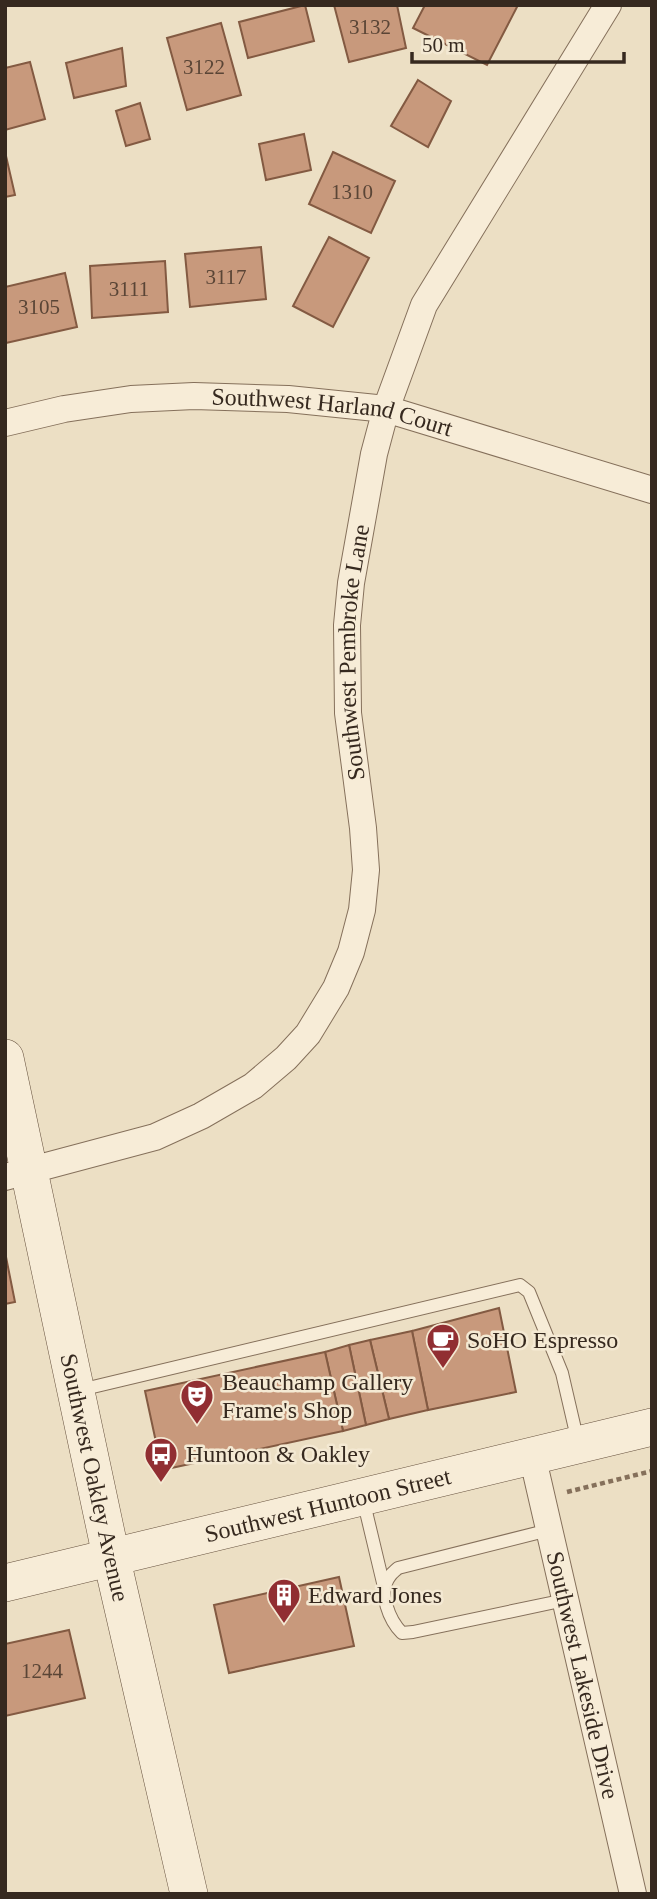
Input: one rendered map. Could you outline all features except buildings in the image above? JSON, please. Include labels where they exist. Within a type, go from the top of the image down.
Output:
[{"type":"street","name":"Southwest Pembroke Lane","points":[[18,1174],[155,1137],[201,1116],[253,1086],[286,1058],[308,1034],[336,988],[351,952],[359,920],[366,870],[348,713],[347,625],[351,583],[374,454],[386,408],[424,305],[608,5]]},
{"type":"street","name":"Southwest Harland Court","points":[[5,423],[64,409],[117,401],[194,396],[288,399],[386,408],[652,490]]},
{"type":"street","name":"Southwest Oakley Avenue","points":[[5,1058],[18,1174],[76,1390],[111,1556],[190,1894]]},
{"type":"street","name":"Southwest Huntoon Street","points":[[5,1583],[652,1427]]},
{"type":"street","name":"Southwest Lakeside Drive","points":[[532,1455],[633,1894]]},
{"type":"lane","points":[[76,1390],[520,1285],[529,1292],[562,1373],[579,1444]]},
{"type":"lane","points":[[362,1496],[387,1610],[394,1625],[402,1633],[565,1600]]},
{"type":"lane","points":[[384,1589],[388,1577],[398,1568],[549,1530]]},
{"type":"path","points":[[542,1498],[652,1471]]},
{"type":"place","name":"SoHO Espresso","points":[[443,1370]]},
{"type":"place","name":"Beauchamp Gallery Frame's Shop","points":[[197,1426]]},
{"type":"place","name":"Huntoon & Oakley","points":[[161,1484]]},
{"type":"place","name":"Edward Jones","points":[[284,1625]]}]
